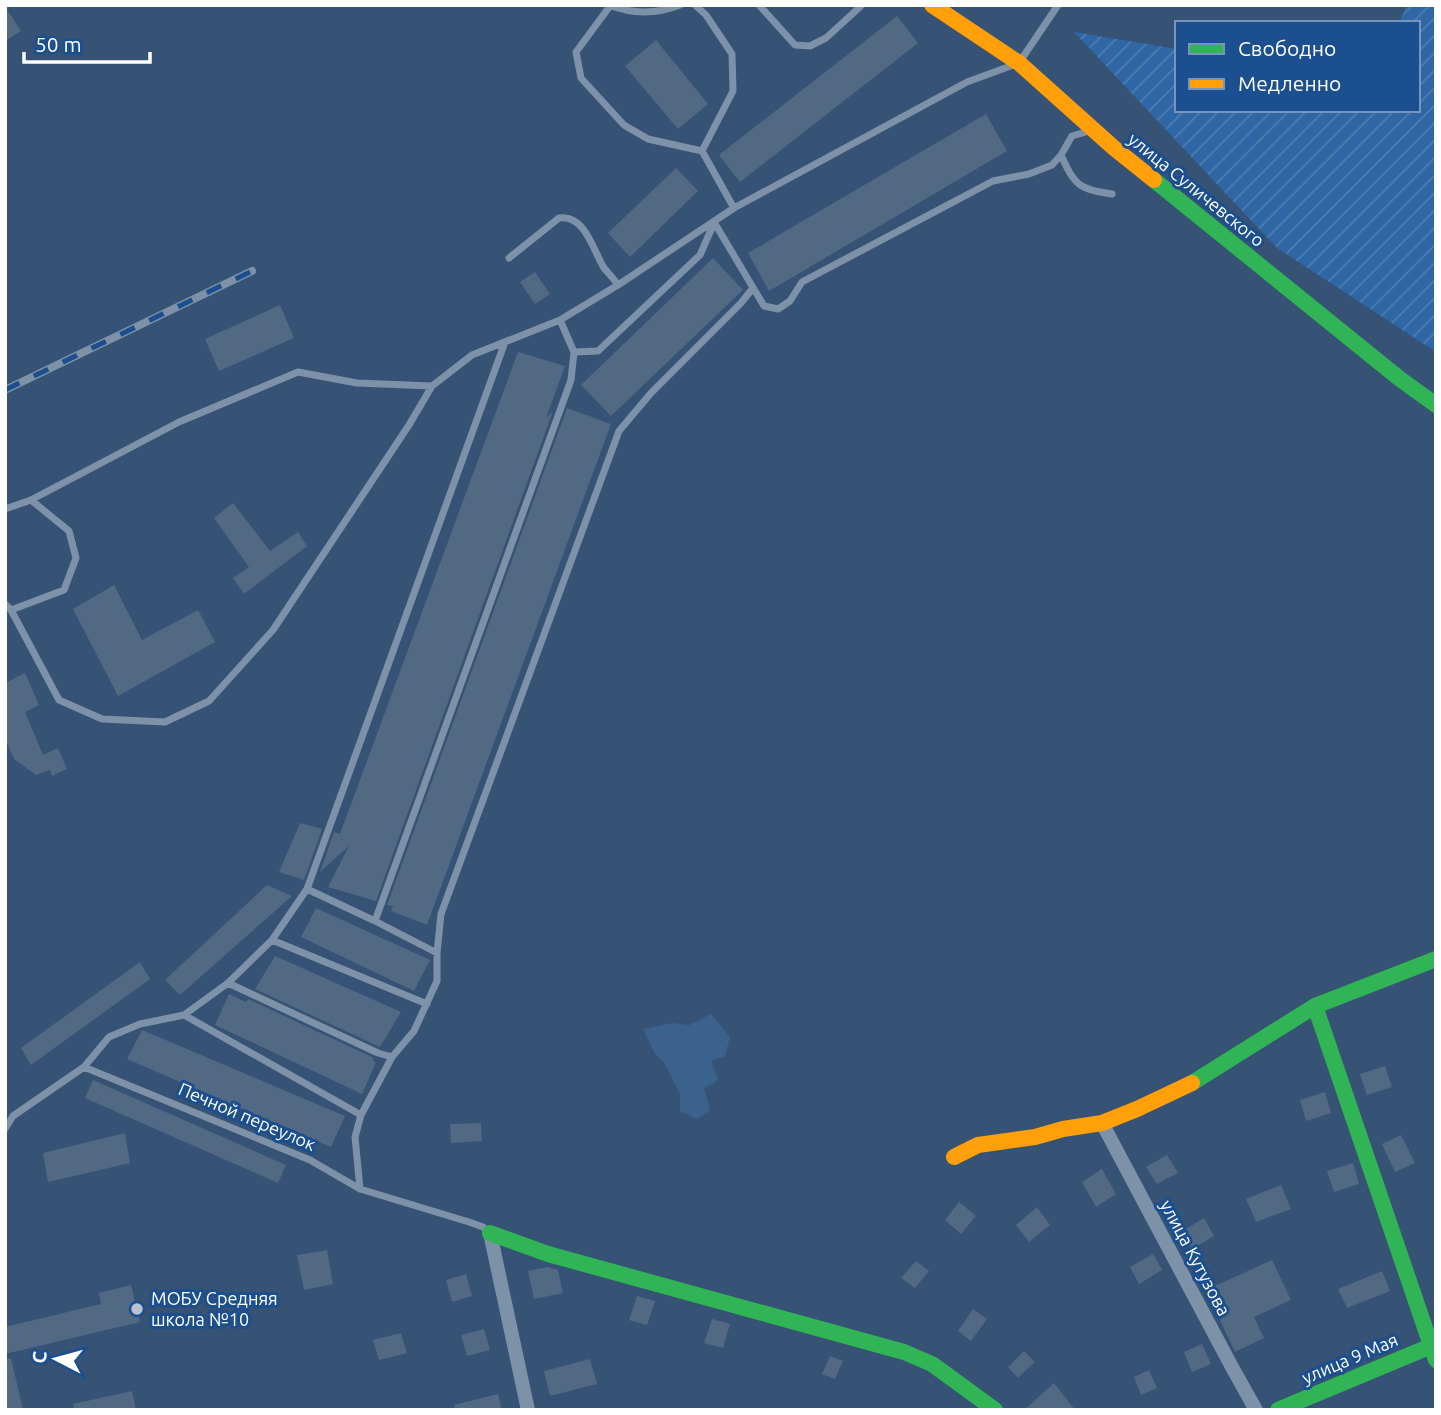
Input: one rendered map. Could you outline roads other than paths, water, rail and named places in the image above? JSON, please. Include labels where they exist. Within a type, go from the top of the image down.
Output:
[{"type":"street","name":"улица Суличевского","points":[[932,5],[1019,63],[1114,148],[1400,379],[1436,405]]},
{"type":"street","points":[[954,1157],[978,1145],[1035,1138],[1063,1129],[1102,1123],[1137,1109],[1190,1084],[1315,1006],[1436,959]]},
{"type":"street","points":[[1315,1006],[1434,1350]]},
{"type":"street","name":"улица Кутузова","points":[[1102,1123],[1256,1410]]},
{"type":"street","points":[[490,1233],[528,1410]]},
{"type":"street","points":[[490,1233],[548,1254],[904,1352],[932,1364],[995,1410]]},
{"type":"street","name":"улица 9 Мая","points":[[1278,1410],[1434,1350]]},
{"type":"lane","points":[[680,5],[664,11],[639,13],[609,6],[576,52],[581,78],[624,125],[648,139],[702,150],[734,208]]},
{"type":"lane","points":[[695,5],[706,15],[732,54],[733,92],[702,150]]},
{"type":"lane","points":[[759,5],[795,45],[810,46],[826,38],[862,5]]},
{"type":"lane","points":[[31,500],[69,531],[76,558],[64,590],[8,607],[60,700],[102,719],[165,722],[209,701],[273,630],[432,386],[472,355],[560,320],[734,208],[967,82],[1019,63],[1058,5]]},
{"type":"lane","points":[[714,222],[764,306],[778,309],[790,301],[802,282],[993,181],[1029,174],[1052,165],[1072,136],[1094,129]]},
{"type":"lane","points":[[1061,155],[1071,176],[1087,190],[1112,194]]},
{"type":"lane","points":[[509,258],[559,218],[566,217],[582,227],[604,267],[618,285]]},
{"type":"lane","points":[[574,352],[598,351],[700,255],[714,222]]},
{"type":"lane","points":[[360,1189],[355,1137],[361,1115],[392,1057],[414,1031],[437,981],[441,914],[619,431],[651,393],[753,288]]},
{"type":"lane","points":[[375,921],[571,380],[574,352],[560,320]]},
{"type":"lane","points":[[5,1129],[13,1116],[84,1067],[108,1037],[141,1024],[184,1015],[228,983],[272,940],[307,889],[506,341]]},
{"type":"lane","points":[[5,509],[31,500],[179,422],[298,372],[357,383],[432,386]]},
{"type":"lane","points":[[307,889],[437,953]]},
{"type":"lane","points":[[272,940],[427,1004]]},
{"type":"lane","points":[[228,983],[377,1054],[392,1057]]},
{"type":"lane","points":[[184,1015],[361,1115]]},
{"type":"lane","name":"Печной переулок","points":[[84,1067],[310,1160],[360,1189],[469,1222],[490,1233]]},
{"type":"railway","points":[[5,390],[252,271]]},
{"type":"place","name":"МОБУ Средняя школа №10","points":[[137,1309]]}]
